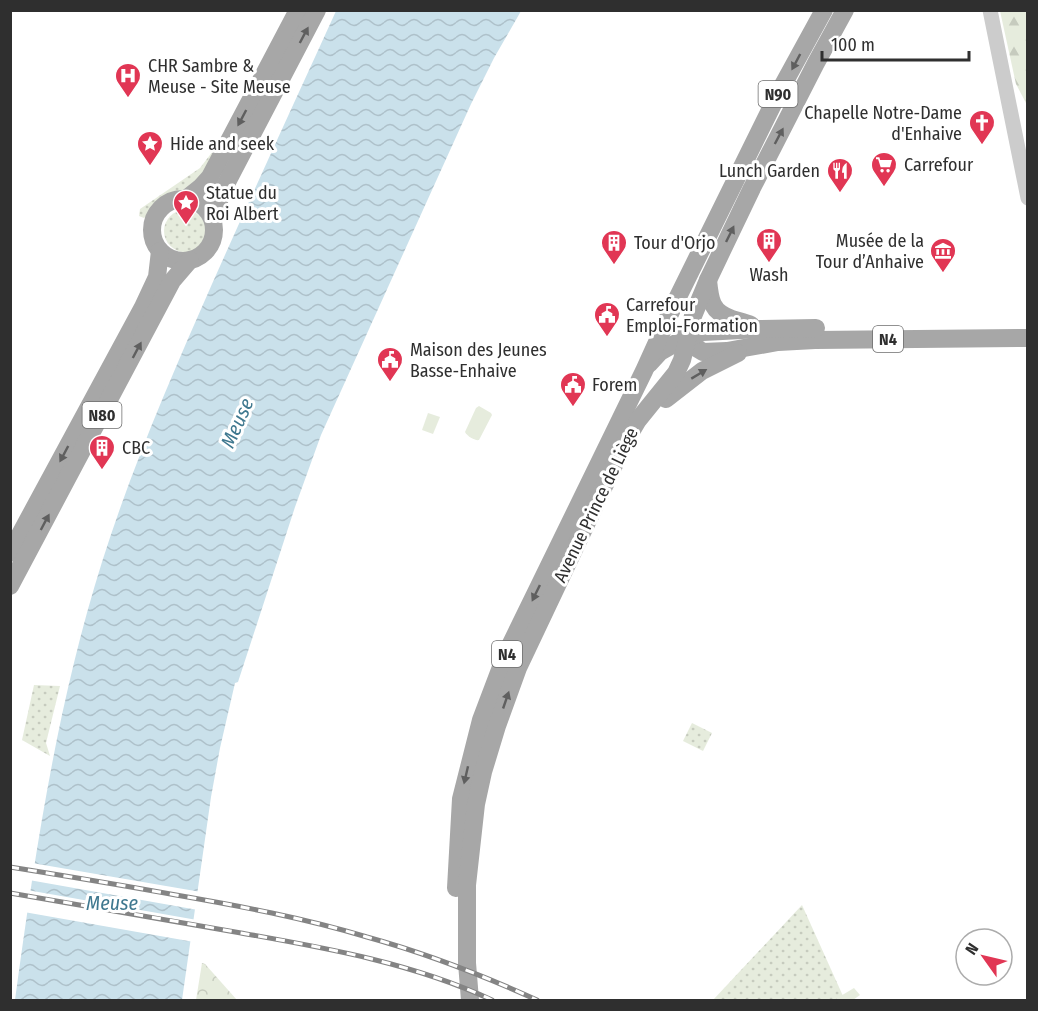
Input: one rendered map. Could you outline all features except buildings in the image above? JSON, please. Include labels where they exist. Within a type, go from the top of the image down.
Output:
[{"type":"main road","points":[[186,199],[201,187],[214,171],[298,10]]},
{"type":"main road","points":[[212,218],[225,186],[317,10]]},
{"type":"main road","name":"Avenue Prince de Liège","points":[[470,1000],[467,963],[467,885],[476,804],[483,772],[484,738],[493,686],[682,289],[778,94],[824,10]]},
{"type":"main road","name":"Avenue Prince de Liège","points":[[460,1000],[455,915],[460,800],[484,738],[625,442],[638,420],[676,373],[682,360],[693,316],[708,280],[752,188],[845,10]]},
{"type":"main road","points":[[186,199],[195,201],[208,211],[212,218],[214,233],[208,247],[204,253],[190,260],[182,261],[167,256],[160,251],[155,242],[152,231],[153,222],[162,207],[169,202],[186,199]]},
{"type":"main road","name":"N80","points":[[15,560],[24,528],[157,278],[160,251]]},
{"type":"main road","name":"N80","points":[[15,560],[172,281],[190,260]]},
{"type":"main road","points":[[708,280],[710,298],[715,309],[732,320],[743,321],[761,329]]},
{"type":"main road","points":[[682,289],[678,318],[680,330],[693,346],[704,352],[750,347]]},
{"type":"main road","name":"N4","points":[[644,370],[660,352],[704,332],[761,329],[1028,326]]},
{"type":"main road","name":"N4","points":[[625,442],[668,396],[702,371],[750,347],[778,342],[815,340],[1028,338]]},
{"type":"main road","points":[[11,585],[15,560]]},
{"type":"street","points":[[990,10],[1028,198]]},
{"type":"green space","points":[[1000,11],[1027,11],[1027,105],[1016,84]]},
{"type":"green space","points":[[216,147],[207,172],[184,191],[164,197],[144,218],[139,216],[140,209],[200,168]]},
{"type":"green space","points":[[185,210],[200,216],[206,231],[200,246],[185,252],[170,246],[164,231],[170,216]]},
{"type":"green space","points":[[479,406],[492,415],[477,440],[465,432]]},
{"type":"green space","points":[[428,413],[440,417],[433,434],[422,430]]},
{"type":"green space","points":[[34,685],[60,686],[46,743],[50,756],[22,740]]},
{"type":"green space","points":[[692,723],[712,733],[703,751],[683,741]]},
{"type":"green space","points":[[802,905],[843,996],[834,1000],[713,1000]]},
{"type":"green space","points":[[202,963],[205,964],[237,1000],[196,1000]]},
{"type":"green space","points":[[854,988],[860,995],[853,1000],[834,1000]]},
{"type":"water","name":"Meuse","points":[[336,11],[521,11],[471,104],[321,435],[295,507],[238,682],[235,683],[220,748],[182,1000],[15,1000],[49,780],[72,670],[102,562],[139,456],[168,387],[227,250]]},
{"type":"pier","points":[[32,863],[201,892],[198,910],[29,880]]},
{"type":"pier","points":[[27,890],[197,920],[194,942],[24,912]]},
{"type":"railway","points":[[10,867],[224,904],[320,924],[432,957],[537,1000]]},
{"type":"railway","points":[[10,893],[369,958],[431,976],[492,1000]]},
{"type":"place","name":"CHR Sambre & Meuse - Site Meuse","points":[[128,99]]},
{"type":"place","name":"Chapelle Notre-Dame d'Enhaive","points":[[982,146]]},
{"type":"place","name":"Hide and seek","points":[[150,167]]},
{"type":"place","name":"Carrefour","points":[[884,188]]},
{"type":"place","name":"Lunch Garden","points":[[840,194]]},
{"type":"place","name":"Statue du Roi Albert","points":[[186,226]]},
{"type":"place","name":"Wash","points":[[769,264]]},
{"type":"place","name":"Tour d'Orjo","points":[[614,266]]},
{"type":"place","name":"Musée de la Tour d’Anhaive","points":[[943,274]]},
{"type":"place","name":"Carrefour Emploi-Formation","points":[[607,338]]},
{"type":"place","name":"Maison des Jeunes Basse-Enhaive","points":[[390,383]]},
{"type":"place","name":"Forem","points":[[573,408]]},
{"type":"place","name":"CBC","points":[[102,471]]}]
